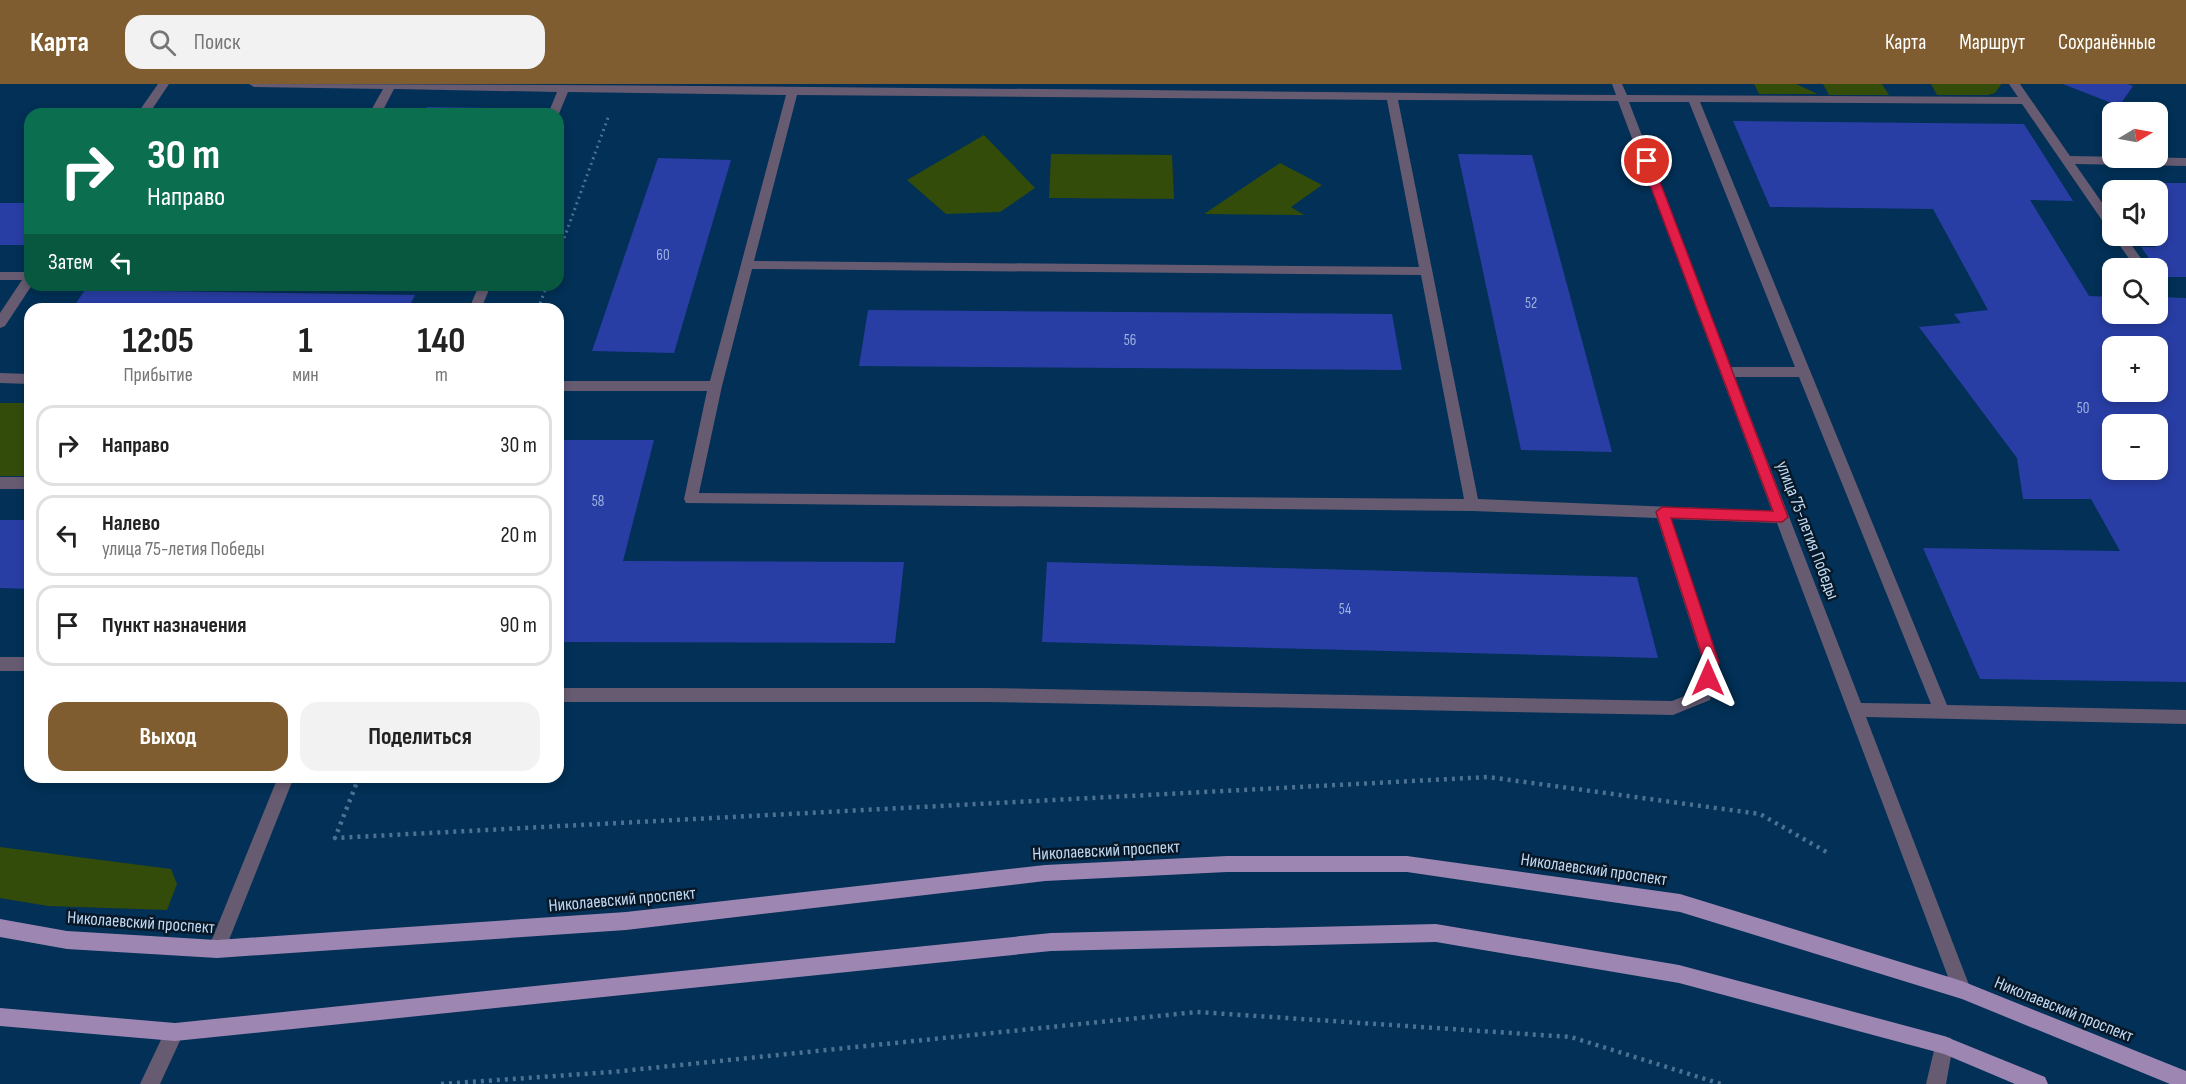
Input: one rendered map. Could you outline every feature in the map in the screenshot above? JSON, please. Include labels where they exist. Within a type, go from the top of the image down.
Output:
[{"type":"main road","name":"Николаевский проспект","points":[[0,928],[67,940],[217,949],[626,921],[1045,873],[1227,864],[1407,864],[1680,903],[1962,990],[2186,1081]]},
{"type":"main road","points":[[0,1017],[175,1032],[1050,942],[1436,933],[1679,974],[1944,1045],[2038,1084]]},
{"type":"street","points":[[147,108],[164,84]]},
{"type":"street","points":[[254,84],[565,86],[792,92],[1392,95],[1620,91],[1693,98],[2026,101]]},
{"type":"street","points":[[2014,84],[2102,212]]},
{"type":"street","points":[[378,108],[390,86]]},
{"type":"street","points":[[556,108],[565,86]]},
{"type":"street","name":"улица 75-летия Победы","points":[[1620,91],[1962,990]]},
{"type":"street","points":[[792,92],[715,386],[692,499],[1472,505],[1782,517]]},
{"type":"street","points":[[1392,95],[1472,505]]},
{"type":"street","points":[[1693,98],[1942,712]]},
{"type":"street","points":[[2066,160],[2186,162]]},
{"type":"street","points":[[746,265],[1426,270]]},
{"type":"street","points":[[0,276],[24,278]]},
{"type":"street","points":[[0,323],[24,287]]},
{"type":"street","points":[[1727,372],[1804,372]]},
{"type":"street","points":[[0,378],[24,379]]},
{"type":"street","points":[[564,386],[715,386]]},
{"type":"street","points":[[0,483],[24,483]]},
{"type":"street","points":[[564,695],[976,695],[1673,708],[1704,695],[1712,662],[1662,512]]},
{"type":"street","points":[[0,664],[24,664]]},
{"type":"street","points":[[1855,710],[2186,717]]},
{"type":"street","points":[[217,949],[284,783]]},
{"type":"street","points":[[150,1084],[175,1032]]},
{"type":"street","points":[[1936,1084],[1944,1045]]},
{"type":"path","points":[[564,239],[619,89]]},
{"type":"path","points":[[357,783],[335,838],[1488,777],[1760,814],[1830,854]]},
{"type":"path","points":[[441,1084],[612,1072],[1197,1012],[1571,1037],[1721,1084]]},
{"type":"green space","points":[[1754,84],[1796,84],[1818,94],[1759,94]]},
{"type":"green space","points":[[1823,84],[1882,84],[1889,95],[1829,95]]},
{"type":"green space","points":[[1931,84],[2001,85],[1995,93],[1988,95],[1937,95]]},
{"type":"green space","points":[[984,135],[1035,188],[1000,212],[946,214],[907,180]]},
{"type":"green space","points":[[1051,154],[1172,155],[1174,199],[1049,198]]},
{"type":"green space","points":[[1280,163],[1322,185],[1291,207],[1304,215],[1204,214]]},
{"type":"green space","points":[[0,403],[24,403],[24,476],[0,476]]},
{"type":"green space","points":[[0,847],[171,869],[177,884],[167,910],[48,906],[0,898]]},
{"type":"building","points":[[2063,84],[2128,84],[2133,86],[2122,102],[2109,102]]},
{"type":"building","points":[[427,107],[491,108],[426,108]]},
{"type":"building","points":[[1733,121],[2024,124],[2073,201],[2030,200],[2089,296],[2102,297],[2102,324],[2168,324],[2168,297],[2186,298],[2186,682],[1980,679],[1923,548],[2120,551],[2091,499],[2023,499],[2017,458],[1919,327],[1961,323],[1954,314],[1988,310],[1933,209],[1770,207]]},
{"type":"building","points":[[1458,154],[1532,155],[1612,452],[1521,450]]},
{"type":"building","points":[[658,158],[731,160],[674,353],[592,351]]},
{"type":"building","points":[[2168,183],[2186,183],[2186,277],[2168,277],[2168,258],[2149,258],[2141,247],[2168,246]]},
{"type":"building","points":[[0,203],[24,203],[24,245],[0,245]]},
{"type":"building","points":[[84,291],[415,295],[411,303],[76,303]]},
{"type":"building","points":[[868,310],[1392,314],[1402,370],[859,366]]},
{"type":"building","points":[[564,440],[654,440],[623,561],[904,562],[895,643],[564,642]]},
{"type":"building","points":[[0,520],[24,520],[24,589],[0,588]]},
{"type":"building","points":[[1047,562],[1637,577],[1658,658],[1042,642]]},
{"type":"route","points":[[1647,161],[1782,517],[1662,512],[1712,662],[1708,678]]}]
